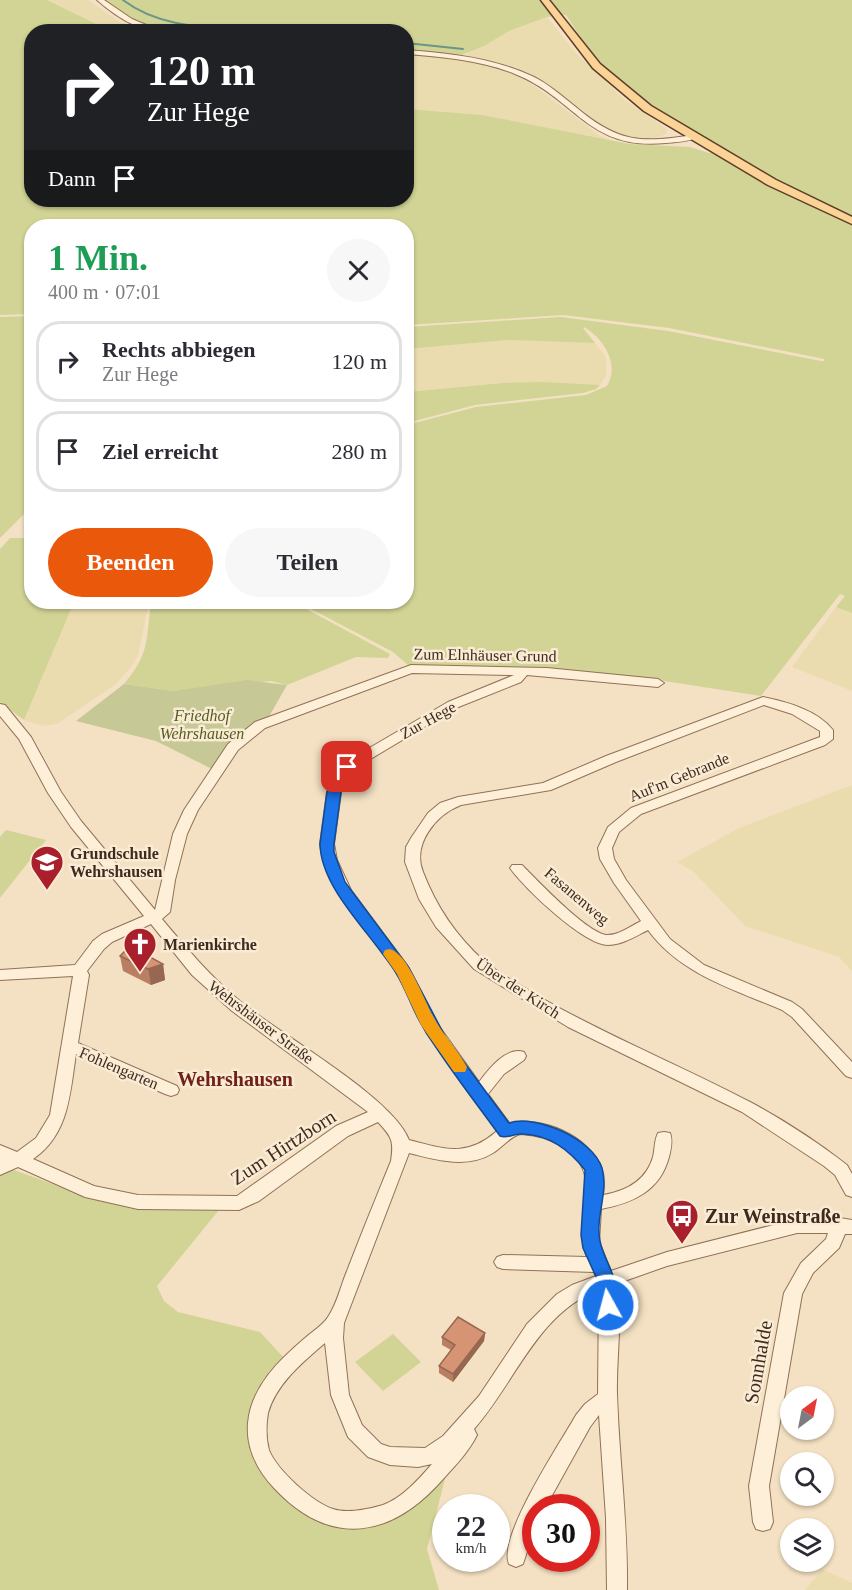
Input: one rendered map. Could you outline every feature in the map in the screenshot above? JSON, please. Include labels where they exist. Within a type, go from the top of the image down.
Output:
[{"type":"main road","points":[[545,0],[586,54],[607,76],[639,102],[693,137],[782,189],[852,221]]},
{"type":"street","points":[[100,0],[140,24]]},
{"type":"street","points":[[414,53],[458,58],[507,69],[546,87],[610,135],[633,141],[666,141],[693,137]]},
{"type":"street","points":[[666,141],[676,133],[676,126]]},
{"type":"street","name":"Zum Elnhäuser Grund","points":[[153,918],[163,912],[168,880],[180,834],[191,810],[233,747],[254,729],[411,669],[600,675],[658,683]]},
{"type":"street","name":"Zur Hege","points":[[506,1131],[436,1035],[403,971],[339,883],[327,852],[327,844],[334,792],[347,767],[452,705],[517,679],[524,671]]},
{"type":"street","name":"Auf'm Gebrande","points":[[763,700],[790,709],[825,727],[826,738],[636,811],[613,830],[605,848],[607,859],[621,884],[665,943],[699,969],[787,1006],[852,1072]]},
{"type":"street","name":"Über der Kirch","points":[[763,700],[611,759],[546,787],[450,803],[441,808],[425,825],[413,847],[412,862],[426,899],[441,923],[479,964],[518,991],[573,1023],[748,1108],[830,1161],[841,1170],[852,1190]]},
{"type":"street","name":"Wehrshäuser Straße","points":[[0,708],[21,732],[55,793],[76,824],[197,971],[217,990],[351,1089],[380,1114],[395,1131],[402,1145]]},
{"type":"street","name":"Fasanenweg","points":[[517,868],[560,909],[602,940],[612,939],[651,922]]},
{"type":"street","points":[[0,975],[79,970],[105,939],[125,928],[153,918]]},
{"type":"street","name":"Fohlengarten","points":[[20,1161],[34,1151],[52,1129],[58,1115],[81,975],[79,970]]},
{"type":"street","name":"Fohlengarten","points":[[68,1047],[81,1048],[171,1090]]},
{"type":"street","points":[[479,1093],[498,1070],[518,1056]]},
{"type":"street","name":"Zum Hirtzborn","points":[[0,1152],[91,1192],[138,1202],[238,1203],[253,1196],[342,1131],[380,1114]]},
{"type":"street","points":[[603,1272],[570,1294],[547,1315],[533,1330],[486,1402],[450,1442],[429,1456],[405,1458],[375,1451],[355,1431],[342,1402],[334,1338],[335,1323],[392,1182],[402,1145],[427,1152],[469,1155],[483,1151],[506,1131],[517,1127],[529,1127],[551,1133],[574,1146],[593,1167],[590,1235],[603,1272],[608,1297],[608,1398],[619,1542],[618,1590]]},
{"type":"street","points":[[592,1204],[623,1198],[645,1186],[661,1160],[664,1138]]},
{"type":"street","points":[[0,1168],[20,1161]]},
{"type":"street","points":[[503,1262],[603,1272],[667,1259],[797,1226],[849,1226]]},
{"type":"street","name":"Sonnhalde","points":[[763,1522],[759,1486],[793,1293],[807,1268],[849,1226]]},
{"type":"street","points":[[335,1323],[279,1374],[260,1412],[257,1436],[263,1458],[289,1490],[308,1507],[324,1515],[345,1519],[387,1512],[399,1507],[446,1464],[477,1422],[486,1402]]},
{"type":"street","points":[[516,1557],[523,1527],[583,1421],[592,1410],[608,1398]]},
{"type":"shaded area","points":[[47,0],[88,0],[120,22],[127,24],[97,24]]},
{"type":"shaded area","points":[[547,17],[576,53],[625,100],[667,129],[666,134],[651,140],[624,137],[605,129],[550,85],[531,74],[515,67],[464,55],[509,31]]},
{"type":"shaded area","points":[[414,54],[470,61],[514,74],[537,88],[599,135],[610,140],[483,115],[414,110]]},
{"type":"shaded area","points":[[508,340],[595,343],[606,357],[606,376],[600,385],[502,383],[414,391],[414,348]]},
{"type":"shaded area","points":[[836,607],[852,613],[852,691],[792,667]]},
{"type":"shaded area","points":[[71,609],[148,609],[138,656],[115,685],[57,724],[43,726],[24,720]]},
{"type":"shaded area","points":[[852,785],[852,971],[839,957],[745,926],[693,871],[677,862],[739,828]]},
{"type":"shaded area","points":[[820,1572],[828,1572],[852,1583],[852,1590],[805,1590]]},
{"type":"green space","points":[[0,0],[47,0],[97,24],[24,24],[24,207],[414,207],[414,110],[483,115],[630,144],[690,147],[709,153],[723,150],[669,118],[619,80],[590,50],[566,15],[547,17],[509,31],[484,46],[459,56],[414,52],[414,24],[134,24],[125,21],[96,0],[852,0],[852,613],[836,607],[845,596],[840,594],[761,696],[658,680],[408,665],[393,652],[312,609],[414,609],[414,423],[476,407],[586,395],[607,386],[611,378],[612,369],[608,353],[598,338],[584,327],[595,343],[508,340],[414,348],[414,327],[561,317],[668,331],[821,361],[824,359],[669,328],[563,315],[414,325],[414,219],[24,219],[24,314],[0,315]]},
{"type":"green space","points":[[24,316],[24,514],[0,538],[0,317]]},
{"type":"green space","points":[[543,382],[600,385],[596,389],[583,393],[475,405],[414,421],[414,391],[502,383]]},
{"type":"green space","points":[[10,538],[24,538],[24,609],[71,609],[24,720],[0,702],[0,549]]},
{"type":"green space","points":[[150,609],[307,609],[390,654],[388,658],[356,657],[287,685],[271,681],[174,691],[124,684],[143,654]]},
{"type":"green space","name":"Friedhof Wehrshausen","points":[[247,680],[287,685],[267,720],[212,769],[156,741],[76,721],[124,684],[174,691]]},
{"type":"green space","points":[[6,830],[46,840],[0,898],[0,837]]},
{"type":"green space","points":[[11,1169],[122,1206],[219,1210],[157,1286],[164,1301],[178,1312],[260,1332],[286,1360],[250,1440],[322,1522],[334,1527],[345,1526],[446,1475],[441,1494],[432,1494],[432,1530],[427,1549],[439,1590],[0,1590],[0,1174]]},
{"type":"green space","points":[[393,1334],[421,1362],[383,1391],[355,1362]]},
{"type":"building","points":[[129,947],[139,952],[148,949],[146,955],[163,964],[148,969],[120,956]]},
{"type":"building","points":[[458,1317],[485,1333],[453,1374],[439,1366],[455,1345],[442,1337]]},
{"type":"waterway","points":[[123,0],[155,17],[184,24]]},
{"type":"waterway","points":[[414,44],[463,49]]},
{"type":"slow traffic","points":[[390,954],[403,971],[427,1021],[459,1067]]},
{"type":"place","name":"Grundschule Wehrshausen","points":[[47,891]]},
{"type":"place","name":"Marienkirche","points":[[140,973]]},
{"type":"place","name":"Zur Weinstraße","points":[[682,1245]]},
{"type":"district","name":"Wehrshausen","points":[[235,1079]]},
{"type":"route","points":[[347,767],[334,792],[327,844],[327,852],[339,883],[403,971],[427,1021],[440,1042],[506,1131],[517,1127],[529,1127],[551,1133],[574,1146],[593,1167],[595,1179],[590,1235],[592,1248],[606,1279],[608,1305]]}]
